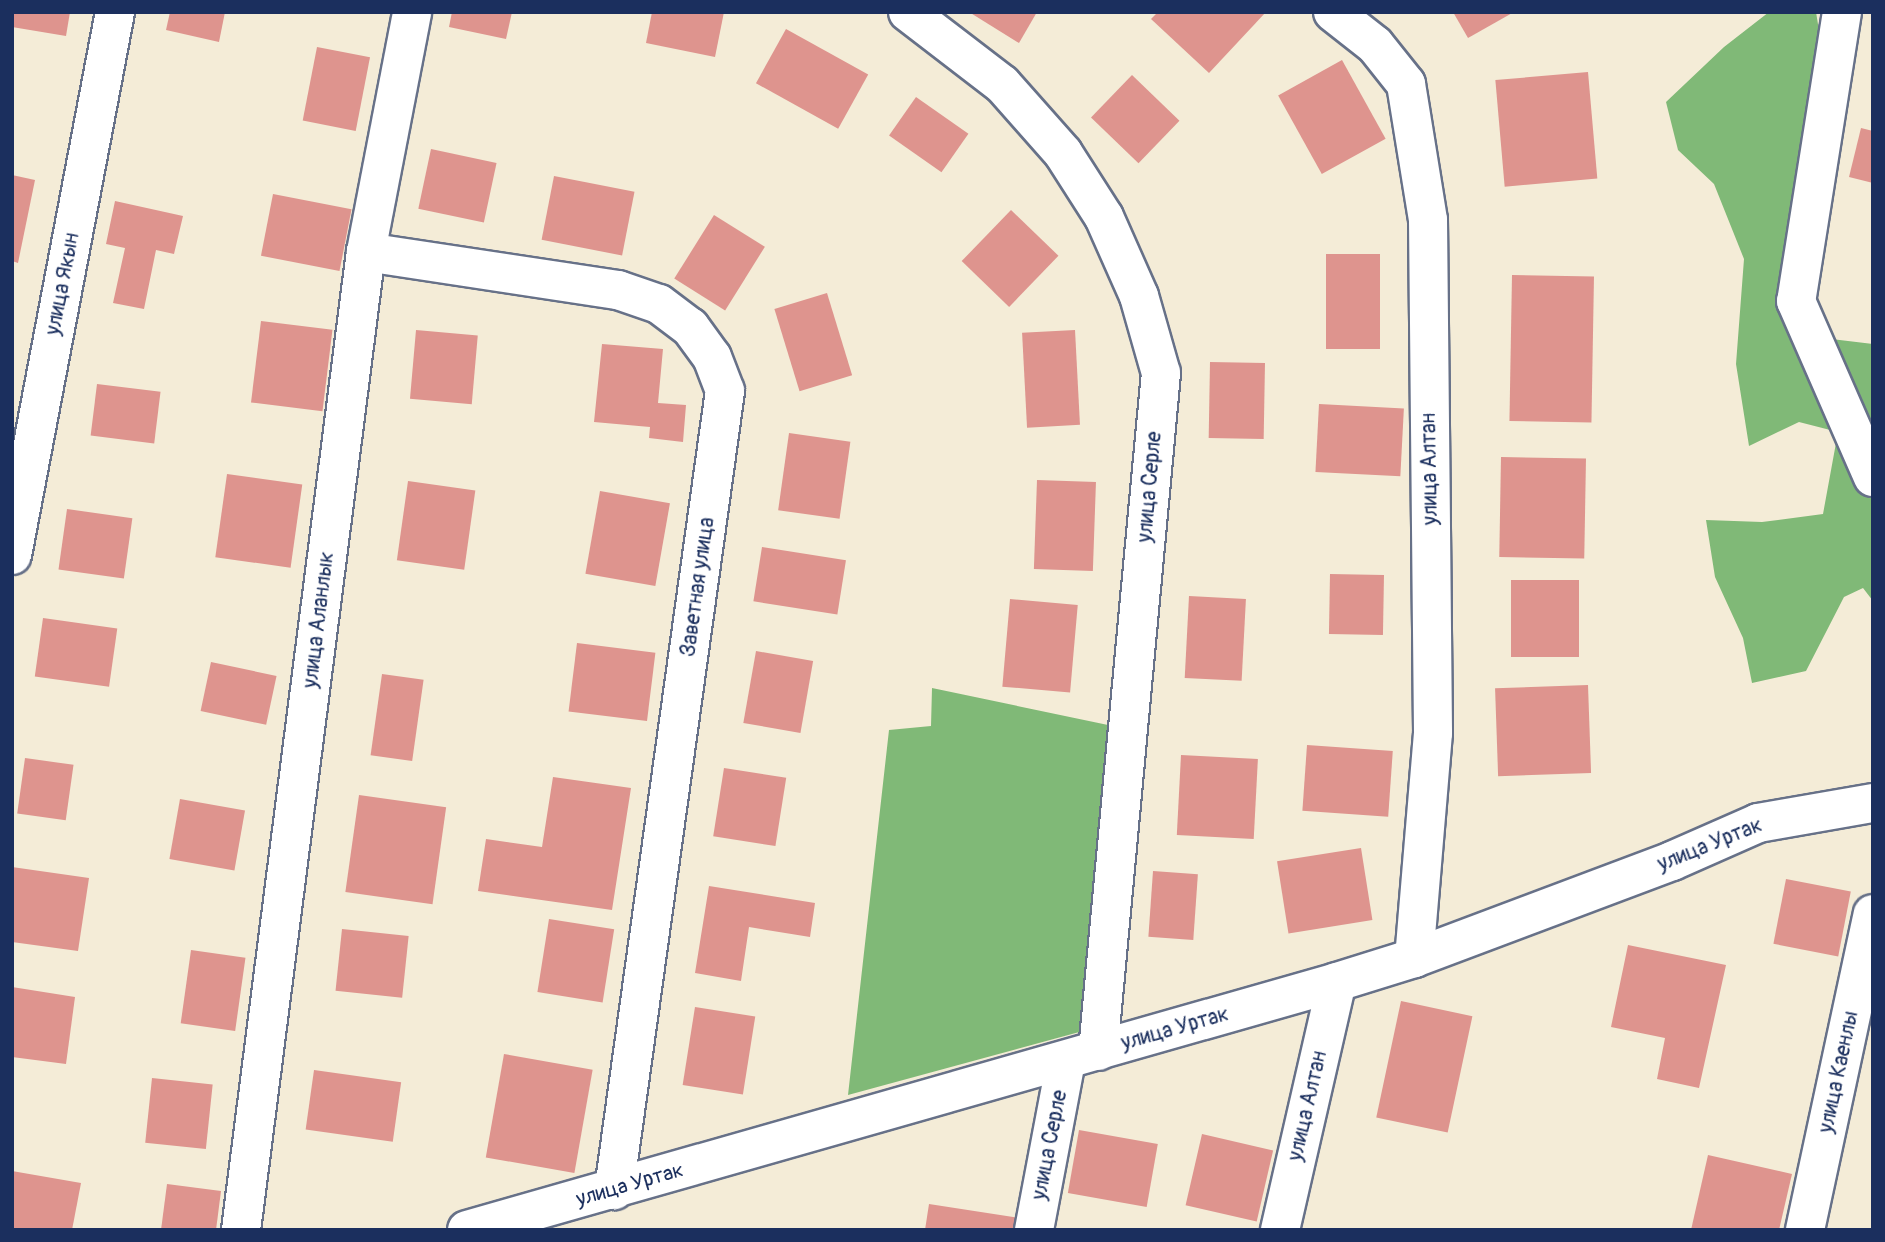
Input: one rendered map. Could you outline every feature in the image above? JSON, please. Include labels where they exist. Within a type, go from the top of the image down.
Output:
[{"type":"street","name":"улица Якын","points":[[12,555],[114,12]]},
{"type":"street","name":"улица Аланлык","points":[[241,1230],[366,252],[412,12]]},
{"type":"street","name":"улица Серле","points":[[908,12],[1002,84],[1063,153],[1104,217],[1139,296],[1161,373],[1082,1056],[1034,1230]]},
{"type":"street","name":"улица Алтан","points":[[1333,12],[1375,45],[1406,84],[1428,220],[1433,733],[1414,958]]},
{"type":"street","points":[[1842,12],[1796,301],[1873,477]]},
{"type":"street","name":"Заветная улица","points":[[366,252],[618,290],[659,304],[690,327],[712,357],[725,391],[614,1190]]},
{"type":"street","name":"улица Уртак","points":[[467,1230],[529,1221],[614,1190],[1337,982],[1414,958],[1758,824],[1873,803]]},
{"type":"street","name":"улица Каенлы","points":[[1805,1230],[1873,914]]},
{"type":"street","name":"улица Алтан","points":[[1280,1230],[1337,982]]},
{"type":"green space","points":[[1769,12],[1816,12],[1828,85],[1801,139],[1785,290],[1798,335],[1873,344],[1873,601],[1863,588],[1844,597],[1806,671],[1752,683],[1743,638],[1715,577],[1706,520],[1762,522],[1823,514],[1838,432],[1799,422],[1749,446],[1736,364],[1744,259],[1714,184],[1678,150],[1666,102],[1724,47]]},
{"type":"green space","points":[[932,688],[1108,725],[1083,1031],[848,1095],[889,730],[931,726]]},
{"type":"building","points":[[12,12],[70,12],[66,36],[12,27]]},
{"type":"building","points":[[170,12],[225,12],[219,42],[166,30]]},
{"type":"building","points":[[452,12],[512,12],[506,39],[449,27]]},
{"type":"building","points":[[652,12],[724,12],[715,57],[646,43]]},
{"type":"building","points":[[969,12],[1037,12],[1019,43]]},
{"type":"building","points":[[1158,12],[1266,12],[1209,73],[1151,19]]},
{"type":"building","points":[[1453,12],[1514,12],[1468,38]]},
{"type":"building","points":[[786,29],[868,75],[838,129],[756,83]]},
{"type":"building","points":[[317,47],[370,57],[356,131],[303,121]]},
{"type":"building","points":[[1342,60],[1386,139],[1322,174],[1278,95]]},
{"type":"building","points":[[1588,72],[1597,179],[1505,187],[1495,80]]},
{"type":"building","points":[[1132,75],[1179,121],[1138,163],[1091,117]]},
{"type":"building","points":[[916,97],[968,134],[941,172],[889,136]]},
{"type":"building","points":[[1861,128],[1873,131],[1873,183],[1849,177]]},
{"type":"building","points":[[431,149],[497,163],[484,223],[418,209]]},
{"type":"building","points":[[12,175],[35,180],[18,263],[12,261]]},
{"type":"building","points":[[554,176],[634,192],[622,255],[542,240]]},
{"type":"building","points":[[273,194],[352,209],[340,271],[261,256]]},
{"type":"building","points":[[115,201],[183,216],[174,254],[156,250],[144,309],[113,303],[125,248],[106,244]]},
{"type":"building","points":[[1011,210],[1058,256],[1009,307],[962,261]]},
{"type":"building","points":[[714,215],[765,247],[725,310],[674,279]]},
{"type":"building","points":[[1326,254],[1380,254],[1380,349],[1326,349]]},
{"type":"building","points":[[1512,275],[1594,276],[1591,422],[1509,421]]},
{"type":"building","points":[[827,293],[852,375],[800,391],[774,309]]},
{"type":"building","points":[[261,321],[332,330],[322,411],[251,402]]},
{"type":"building","points":[[416,330],[478,335],[472,404],[410,399]]},
{"type":"building","points":[[1075,330],[1080,425],[1027,428],[1022,333]]},
{"type":"building","points":[[602,344],[663,349],[658,403],[686,405],[683,442],[649,438],[650,427],[594,422]]},
{"type":"building","points":[[1210,362],[1265,363],[1264,439],[1209,438]]},
{"type":"building","points":[[97,384],[161,392],[154,443],[91,436]]},
{"type":"building","points":[[1319,404],[1404,408],[1400,476],[1315,472]]},
{"type":"building","points":[[789,433],[850,442],[840,519],[778,510]]},
{"type":"building","points":[[1501,457],[1586,458],[1584,558],[1499,557]]},
{"type":"building","points":[[227,474],[302,485],[291,568],[215,557]]},
{"type":"building","points":[[1037,480],[1096,482],[1093,571],[1034,569]]},
{"type":"building","points":[[408,481],[475,490],[464,570],[397,560]]},
{"type":"building","points":[[600,491],[670,503],[655,586],[585,574]]},
{"type":"building","points":[[67,509],[132,518],[124,579],[59,569]]},
{"type":"building","points":[[762,547],[846,560],[837,615],[753,601]]},
{"type":"building","points":[[1330,574],[1384,575],[1383,635],[1329,634]]},
{"type":"building","points":[[1511,580],[1579,580],[1579,657],[1511,657]]},
{"type":"building","points":[[1189,596],[1246,599],[1242,681],[1185,678]]},
{"type":"building","points":[[1010,599],[1078,605],[1070,693],[1002,687]]},
{"type":"building","points":[[43,618],[117,628],[109,687],[35,676]]},
{"type":"building","points":[[577,643],[655,653],[647,721],[569,711]]},
{"type":"building","points":[[756,651],[813,661],[800,733],[743,723]]},
{"type":"building","points":[[211,662],[277,676],[266,725],[201,711]]},
{"type":"building","points":[[382,674],[424,680],[412,761],[371,755]]},
{"type":"building","points":[[1588,685],[1591,773],[1498,776],[1495,688]]},
{"type":"building","points":[[1307,745],[1393,751],[1388,817],[1302,811]]},
{"type":"building","points":[[1181,755],[1258,759],[1254,839],[1177,835]]},
{"type":"building","points":[[25,758],[74,765],[66,820],[17,813]]},
{"type":"building","points":[[724,768],[786,778],[775,846],[713,836]]},
{"type":"building","points":[[553,777],[631,788],[612,910],[478,891],[486,839],[542,847]]},
{"type":"building","points":[[359,795],[446,807],[433,904],[345,892]]},
{"type":"building","points":[[180,799],[245,810],[234,871],[169,859]]},
{"type":"building","points":[[1361,848],[1372,920],[1288,933],[1277,861]]},
{"type":"building","points":[[12,867],[89,878],[78,951],[12,942]]},
{"type":"building","points":[[1153,871],[1198,874],[1193,940],[1148,937]]},
{"type":"building","points":[[1786,879],[1851,892],[1838,956],[1773,944]]},
{"type":"building","points":[[709,886],[815,903],[810,937],[749,927],[741,981],[695,973]]},
{"type":"building","points":[[549,919],[614,929],[603,1002],[537,992]]},
{"type":"building","points":[[342,929],[409,936],[402,998],[336,991]]},
{"type":"building","points":[[1628,945],[1726,965],[1699,1088],[1657,1079],[1665,1038],[1611,1027]]},
{"type":"building","points":[[191,950],[245,958],[235,1031],[181,1023]]},
{"type":"building","points":[[12,987],[75,997],[66,1064],[12,1057]]},
{"type":"building","points":[[1401,1001],[1472,1016],[1448,1133],[1376,1117]]},
{"type":"building","points":[[695,1007],[755,1017],[743,1095],[683,1085]]},
{"type":"building","points":[[504,1054],[593,1070],[574,1173],[486,1157]]},
{"type":"building","points":[[314,1070],[401,1082],[393,1142],[306,1129]]},
{"type":"building","points":[[152,1078],[213,1084],[206,1149],[145,1143]]},
{"type":"building","points":[[1079,1130],[1158,1144],[1147,1207],[1068,1193]]},
{"type":"building","points":[[1202,1134],[1273,1150],[1257,1222],[1186,1205]]},
{"type":"building","points":[[1708,1155],[1792,1174],[1779,1230],[1691,1230]]},
{"type":"building","points":[[12,1171],[81,1183],[72,1230],[12,1230]]},
{"type":"building","points":[[167,1184],[221,1191],[216,1230],[161,1230]]},
{"type":"building","points":[[929,1204],[1019,1218],[1018,1230],[925,1230]]}]
